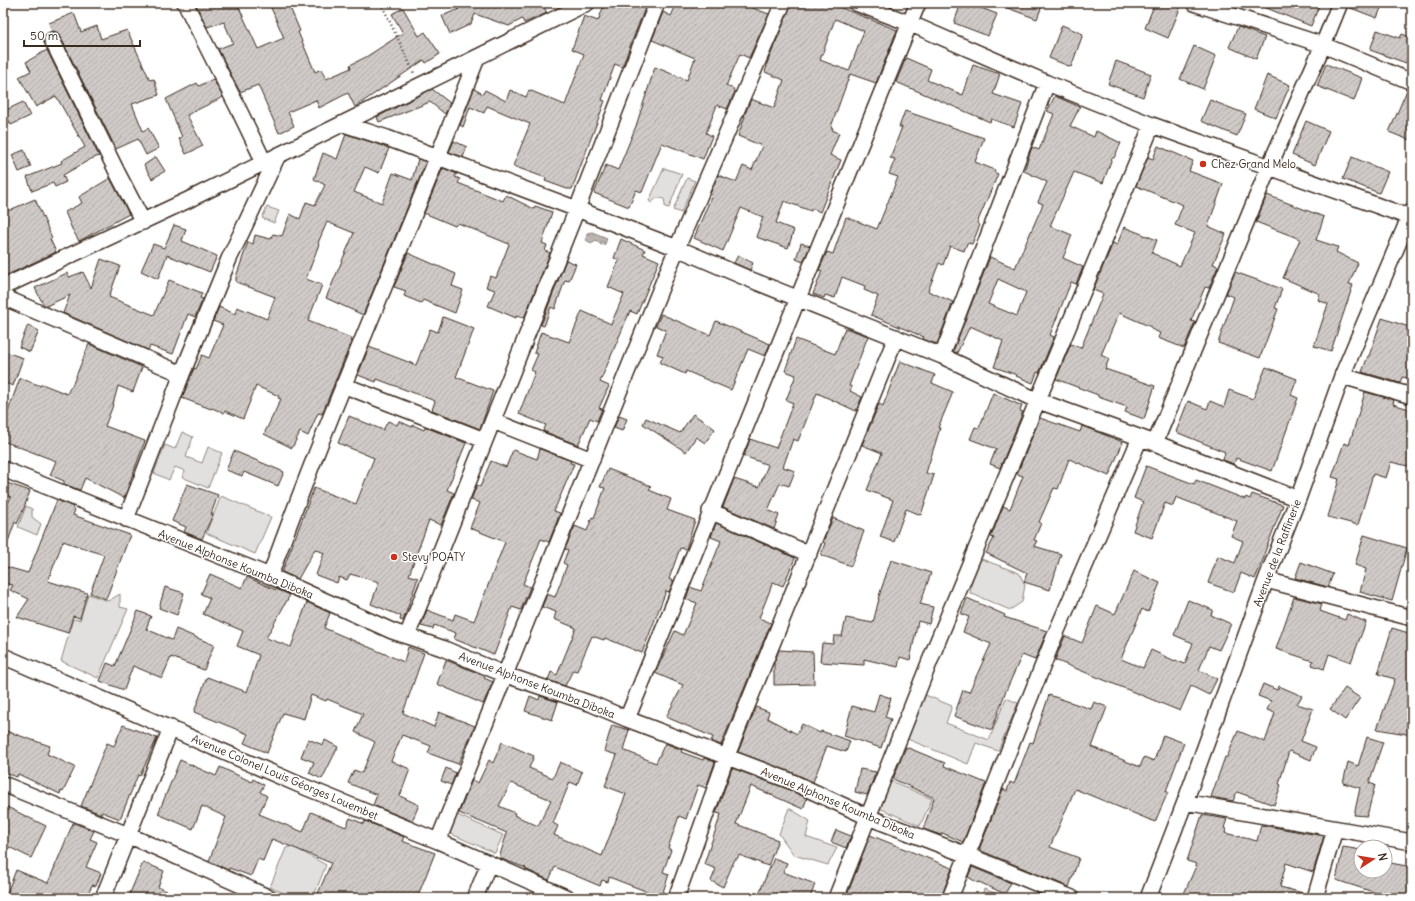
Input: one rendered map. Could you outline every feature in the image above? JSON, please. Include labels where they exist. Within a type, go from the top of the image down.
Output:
[{"type":"street","points":[[185,3],[264,162]]},
{"type":"street","points":[[3,287],[143,222],[587,3]]},
{"type":"street","points":[[407,636],[577,209],[657,3]]},
{"type":"street","points":[[438,841],[677,248],[783,3]]},
{"type":"street","points":[[856,3],[909,23],[1047,83],[1152,125],[1269,168],[1411,216]]},
{"type":"street","points":[[627,719],[710,511],[918,3]]},
{"type":"street","points":[[1155,443],[1269,168],[1340,3]]},
{"type":"street","points":[[1200,4],[1323,45],[1412,82]]},
{"type":"street","points":[[52,40],[143,222]]},
{"type":"street","points":[[270,576],[343,386],[478,58]]},
{"type":"street","points":[[942,356],[1047,83]]},
{"type":"street","points":[[344,124],[387,138],[677,248],[942,356],[1036,400],[1155,443],[1298,499]]},
{"type":"street","points":[[836,898],[936,642],[1152,125]]},
{"type":"street","points":[[126,519],[182,374],[230,259],[278,155]]},
{"type":"street","name":"Avenue de la Raffinerie","points":[[1148,898],[1185,802],[1266,580],[1298,499],[1342,376],[1411,216]]},
{"type":"street","points":[[3,296],[182,374]]},
{"type":"street","points":[[676,898],[726,758],[896,337]]},
{"type":"street","points":[[1342,376],[1412,396]]},
{"type":"street","points":[[343,386],[484,440]]},
{"type":"street","points":[[493,421],[592,460]]},
{"type":"street","points":[[950,898],[1053,640],[1140,438]]},
{"type":"street","name":"Avenue Alphonse Koumba Diboka","points":[[3,469],[270,576],[392,631],[442,648],[506,675],[592,704],[726,758],[788,780],[868,818],[967,855],[1072,898]]},
{"type":"street","points":[[710,511],[809,554]]},
{"type":"street","points":[[1266,580],[1412,618]]},
{"type":"street","name":"Avenue Colonel Louis Géorges Louembet","points":[[3,656],[352,807],[490,863],[568,898]]},
{"type":"street","points":[[103,898],[172,728]]},
{"type":"street","points":[[3,784],[128,834],[270,898]]},
{"type":"street","points":[[1185,802],[1412,842]]},
{"type":"street","points":[[1315,898],[1335,829]]},
{"type":"street","points":[[475,898],[490,863]]},
{"type":"path","points":[[381,3],[420,86]]},
{"type":"shaded area","points":[[664,168],[682,174],[669,208],[665,207],[664,199],[657,198],[652,203],[649,201]]},
{"type":"shaded area","points":[[687,178],[695,181],[681,213],[673,210]]},
{"type":"shaded area","points":[[267,207],[279,211],[274,223],[262,218]]},
{"type":"shaded area","points":[[182,432],[193,437],[186,457],[202,463],[208,447],[222,453],[208,488],[182,477],[185,471],[175,467],[169,480],[154,473],[165,445],[175,449]]},
{"type":"shaded area","points":[[221,496],[271,517],[255,554],[206,533]]},
{"type":"shaded area","points":[[26,506],[32,509],[32,517],[41,524],[37,535],[18,527]]},
{"type":"shaded area","points":[[976,557],[1019,573],[1025,585],[1022,602],[1010,610],[970,593]]},
{"type":"shaded area","points":[[88,594],[108,601],[120,594],[120,607],[128,609],[98,678],[61,661],[73,619],[80,620]]},
{"type":"shaded area","points":[[923,694],[952,706],[946,723],[989,740],[1006,698],[1018,703],[998,751],[976,743],[968,764],[905,738]]},
{"type":"shaded area","points":[[889,780],[932,799],[920,826],[877,807]]},
{"type":"shaded area","points":[[789,808],[810,821],[806,837],[837,848],[828,865],[794,855],[779,834]]},
{"type":"shaded area","points":[[455,814],[503,835],[495,853],[449,833]]},
{"type":"shaded area","points":[[292,846],[326,865],[313,898],[295,898],[270,887],[286,848]]},
{"type":"shaded area","points":[[984,889],[1003,896],[1003,898],[981,898]]},
{"type":"water","points":[[592,232],[607,238],[605,244],[601,245],[596,240],[591,243],[586,240],[587,233]]},
{"type":"building","points":[[195,3],[237,3],[258,49],[284,38],[269,3],[288,3],[300,31],[298,32],[315,72],[321,69],[326,79],[351,68],[350,65],[366,57],[403,33],[392,14],[403,8],[419,36],[425,32],[440,54],[426,63],[424,60],[355,107],[348,93],[319,108],[316,100],[288,112],[294,126],[279,133],[258,85],[240,92],[218,49],[233,43],[224,22],[207,27]]},
{"type":"building","points":[[449,3],[542,3],[547,13],[524,23],[522,19],[509,26],[475,14],[471,24],[450,34],[442,16],[459,9],[449,5]]},
{"type":"building","points":[[611,3],[647,3],[622,67],[615,64],[602,100],[605,101],[572,189],[567,189],[545,181],[546,178],[513,166],[530,124],[487,106],[484,113],[470,107],[463,127],[460,125],[474,89],[483,94],[485,90],[506,101],[510,90],[526,97],[529,90],[565,105],[584,54],[572,49],[584,16],[598,21],[603,8]]},
{"type":"building","points":[[677,3],[739,3],[769,14],[749,58],[740,54],[726,86],[734,89],[733,91],[735,92],[727,109],[717,105],[706,133],[712,136],[703,159],[662,143],[642,192],[636,190],[629,207],[594,193],[606,165],[618,170],[636,126],[655,67],[687,80],[695,58],[652,40],[663,12],[671,16]]},
{"type":"building","points":[[792,3],[829,3],[897,30],[876,83],[850,74],[831,127],[833,128],[832,130],[839,133],[830,155],[841,160],[820,212],[812,208],[811,211],[784,201],[776,223],[794,230],[788,248],[756,237],[763,217],[741,208],[723,251],[694,238],[712,195],[710,194],[718,175],[736,182],[743,166],[752,170],[762,146],[738,136],[744,116],[751,99],[774,108],[784,80],[765,72],[766,66]],"holes":[[[835,19],[864,31],[849,71],[820,60]]]},
{"type":"building","points":[[961,3],[968,3],[997,14],[988,36],[954,23]]},
{"type":"building","points":[[1043,3],[1037,19],[997,4]]},
{"type":"building","points":[[1155,3],[1175,3],[1181,6],[1168,38],[1145,28]]},
{"type":"building","points":[[1254,3],[1320,3],[1311,26]]},
{"type":"building","points":[[1349,3],[1383,3],[1377,18],[1348,7]]},
{"type":"building","points":[[74,13],[81,32],[97,26],[101,39],[127,30],[150,80],[154,79],[159,95],[132,104],[143,131],[148,128],[159,148],[146,155],[138,139],[116,149],[60,36],[57,32],[52,31],[49,23]]},
{"type":"building","points":[[1062,25],[1083,34],[1071,67],[1049,58]]},
{"type":"building","points":[[1238,27],[1265,37],[1256,59],[1229,47]]},
{"type":"building","points":[[1377,30],[1400,38],[1402,34],[1412,38],[1412,45],[1406,63],[1370,50]]},
{"type":"building","points":[[1194,46],[1216,56],[1203,89],[1180,79]]},
{"type":"building","points":[[47,50],[99,156],[63,175],[66,182],[55,187],[53,183],[32,191],[27,177],[62,163],[61,161],[85,147],[56,96],[36,107],[19,77],[31,71],[26,62]]},
{"type":"building","points":[[906,58],[931,69],[927,80],[963,95],[973,65],[1000,74],[993,94],[1022,104],[1014,127],[991,119],[990,122],[896,82]]},
{"type":"building","points":[[1116,61],[1151,74],[1143,97],[1108,84]]},
{"type":"building","points":[[1326,64],[1362,78],[1354,101],[1317,86]]},
{"type":"building","points":[[1267,75],[1290,85],[1276,118],[1254,109]]},
{"type":"building","points":[[213,79],[223,97],[187,115],[203,146],[186,154],[179,139],[182,137],[166,99],[197,83],[199,86]]},
{"type":"building","points":[[432,89],[450,103],[445,114],[430,102],[379,122],[377,117]]},
{"type":"building","points":[[1407,90],[1412,91],[1412,133],[1409,140],[1389,132]]},
{"type":"building","points":[[1055,96],[1080,107],[1070,126],[1094,137],[1096,131],[1121,143],[1114,158],[1112,158],[1103,183],[1074,172],[1050,226],[1072,235],[1063,258],[1083,267],[1076,284],[1071,282],[1050,335],[1054,337],[1039,373],[1037,372],[1033,383],[1016,376],[1017,375],[994,367],[1003,341],[970,326],[957,353],[953,351],[990,257],[1015,268],[1043,204],[1038,202],[1047,182],[1024,171],[1032,147],[1039,150],[1054,114],[1047,111]],"holes":[[[998,279],[1026,292],[1017,316],[988,304]]]},
{"type":"building","points":[[1210,100],[1246,114],[1237,136],[1201,121]]},
{"type":"building","points":[[23,102],[30,116],[11,125],[4,111]]},
{"type":"building","points":[[905,111],[984,138],[975,162],[995,170],[994,172],[998,174],[977,223],[980,225],[972,244],[967,243],[964,251],[950,246],[943,265],[939,263],[928,291],[953,302],[937,344],[871,315],[878,296],[864,290],[865,286],[842,277],[835,298],[825,295],[824,298],[813,294],[822,271],[819,270],[827,252],[833,254],[846,217],[877,229],[898,177],[889,174],[895,159],[890,158],[902,127],[899,127]]},
{"type":"building","points":[[1306,121],[1329,131],[1315,165],[1292,155]]},
{"type":"building","points":[[346,134],[389,148],[379,173],[365,167],[354,192],[382,203],[393,173],[412,180],[418,159],[426,162],[363,315],[326,298],[354,233],[327,222],[306,279],[322,285],[308,321],[351,338],[352,340],[322,414],[318,413],[308,436],[300,432],[292,448],[264,434],[281,399],[278,398],[279,396],[256,386],[243,419],[225,411],[224,413],[182,398],[194,368],[196,369],[202,355],[209,358],[223,325],[213,321],[219,307],[235,314],[237,307],[267,319],[275,297],[236,282],[236,277],[248,242],[253,244],[255,235],[270,239],[273,234],[282,236],[290,214],[300,219],[306,202],[315,205],[325,185],[314,179],[323,153],[337,159]]},
{"type":"building","points":[[454,141],[467,147],[463,157],[449,152]]},
{"type":"building","points":[[1158,146],[1193,161],[1189,171],[1223,184],[1208,226],[1226,234],[1213,264],[1218,266],[1209,288],[1205,287],[1191,321],[1195,322],[1184,348],[1158,338],[1160,333],[1151,329],[1151,327],[1119,313],[1101,355],[1109,359],[1105,369],[1155,386],[1144,419],[1125,412],[1127,407],[1098,397],[1098,395],[1056,379],[1071,344],[1081,348],[1103,294],[1093,290],[1113,243],[1117,245],[1124,227],[1157,240],[1152,253],[1180,266],[1195,233],[1175,225],[1183,205],[1136,186],[1148,157],[1153,159]]},
{"type":"building","points":[[24,150],[31,167],[19,172],[12,155]]},
{"type":"building","points":[[156,157],[165,171],[152,179],[144,165]]},
{"type":"building","points":[[1352,157],[1388,172],[1379,193],[1343,179]]},
{"type":"building","points":[[443,168],[457,174],[455,177],[460,179],[458,183],[503,201],[506,195],[534,209],[535,206],[552,212],[542,243],[547,245],[545,251],[550,253],[524,318],[516,316],[516,318],[488,306],[495,290],[486,287],[490,276],[496,278],[509,244],[458,223],[455,226],[424,213]]},
{"type":"building","points":[[110,178],[129,214],[79,241],[65,212],[82,203],[79,197]]},
{"type":"building","points":[[1267,195],[1324,217],[1316,240],[1338,247],[1336,252],[1358,263],[1349,284],[1353,285],[1331,351],[1314,346],[1328,304],[1318,300],[1320,294],[1283,278],[1300,239],[1256,222]]},
{"type":"building","points":[[35,199],[52,238],[50,239],[56,252],[3,277],[3,213]]},
{"type":"building","points":[[174,225],[186,229],[182,241],[217,256],[210,272],[167,255],[158,279],[141,271],[153,244],[164,248]]},
{"type":"building","points":[[621,239],[645,250],[643,254],[659,261],[637,314],[630,311],[600,382],[609,386],[599,408],[602,409],[597,421],[590,418],[578,445],[543,431],[546,425],[519,414],[535,372],[531,370],[538,354],[534,353],[541,332],[569,342],[582,311],[611,324],[624,294],[608,287],[619,260],[614,258]]},
{"type":"building","points":[[801,243],[810,246],[803,262],[796,259]]},
{"type":"building","points":[[408,253],[456,274],[452,286],[463,290],[455,313],[423,300],[421,303],[404,296],[406,291],[394,287]]},
{"type":"building","points":[[738,255],[753,263],[750,270],[734,263]]},
{"type":"building","points":[[101,259],[120,266],[109,297],[154,315],[169,280],[202,293],[200,298],[203,299],[195,317],[188,314],[173,354],[150,346],[148,350],[63,313],[70,295],[46,306],[43,304],[35,288],[67,273],[69,277],[83,272],[91,288]]},
{"type":"building","points":[[566,260],[576,264],[569,281],[565,280],[555,309],[551,307],[544,326],[541,325]]},
{"type":"building","points":[[1235,272],[1282,289],[1275,308],[1278,309],[1260,358],[1218,343],[1234,297],[1226,294]]},
{"type":"building","points":[[661,314],[710,335],[716,321],[770,344],[765,356],[748,349],[731,390],[686,371],[685,374],[660,363],[663,356],[657,354],[666,330],[656,326]]},
{"type":"building","points":[[443,317],[474,329],[456,377],[493,391],[480,429],[432,410],[435,401],[377,379],[376,382],[358,375],[369,347],[416,365],[430,329],[438,332]]},
{"type":"building","points":[[1382,318],[1412,328],[1412,379],[1402,377],[1400,383],[1362,372]]},
{"type":"building","points":[[28,325],[39,331],[30,352],[19,347]]},
{"type":"building","points":[[845,328],[868,336],[849,386],[852,387],[850,391],[862,397],[856,411],[817,393],[798,441],[793,439],[783,467],[795,471],[789,486],[780,483],[768,510],[779,515],[774,529],[723,507],[734,479],[759,487],[768,465],[744,456],[750,439],[776,448],[793,403],[786,400],[796,375],[785,371],[796,339],[835,354]]},
{"type":"building","points":[[89,344],[142,367],[133,392],[118,386],[105,426],[145,441],[124,498],[85,478],[80,490],[64,484],[64,481],[50,475],[56,461],[3,441],[3,425],[20,378],[41,386],[42,384],[67,394],[72,386]]},
{"type":"building","points":[[3,351],[23,358],[13,386],[3,382]]},
{"type":"building","points":[[900,361],[935,375],[932,383],[953,392],[938,428],[940,428],[926,473],[934,475],[921,515],[906,509],[894,542],[880,537],[893,500],[867,490],[882,453],[862,445],[879,404],[883,406]]},
{"type":"building","points":[[1266,367],[1297,379],[1291,395],[1298,398],[1272,471],[1236,458],[1234,464],[1223,460],[1225,452],[1176,432],[1188,401],[1207,409],[1210,401],[1224,407],[1229,390],[1253,399]]},
{"type":"building","points":[[1365,392],[1394,400],[1393,404],[1412,410],[1412,467],[1391,462],[1386,478],[1373,474],[1358,525],[1328,517],[1339,479],[1332,477],[1344,443],[1349,445]]},
{"type":"building","points":[[993,393],[1022,406],[1020,411],[1023,412],[1000,468],[990,464],[996,449],[970,439],[975,427],[979,428]]},
{"type":"building","points":[[693,414],[715,429],[705,443],[696,437],[686,452],[643,424],[646,418],[680,433]]},
{"type":"building","points":[[349,416],[383,430],[388,421],[397,425],[399,421],[412,427],[413,425],[424,430],[425,427],[466,443],[447,490],[454,493],[441,525],[429,520],[409,575],[418,578],[403,621],[400,620],[401,616],[371,604],[379,582],[350,574],[347,580],[339,577],[337,583],[316,575],[324,553],[315,549],[298,579],[282,572],[314,488],[356,504],[374,458],[338,443]]},
{"type":"building","points":[[619,416],[627,419],[622,431],[614,428]]},
{"type":"building","points":[[1040,418],[1080,432],[1082,426],[1123,442],[1109,476],[1069,459],[1058,489],[1054,488],[1039,522],[1041,523],[1034,540],[1037,541],[1034,546],[1061,554],[1050,590],[1024,582],[1027,573],[986,553],[994,538],[991,537],[1003,506],[1010,509],[1023,476],[1017,474]]},
{"type":"building","points":[[540,449],[571,461],[570,463],[574,464],[554,511],[560,513],[549,542],[541,539],[523,584],[530,587],[521,610],[512,607],[494,655],[454,639],[456,633],[434,625],[433,629],[421,626],[427,610],[453,620],[455,614],[474,621],[505,542],[470,528],[480,503],[471,500],[477,485],[480,487],[491,461],[506,467],[513,450],[537,459]]},
{"type":"building","points":[[234,451],[284,472],[278,486],[244,472],[242,476],[226,470]]},
{"type":"building","points":[[1146,466],[1194,484],[1196,480],[1245,499],[1246,497],[1250,499],[1252,494],[1283,505],[1255,579],[1241,573],[1234,592],[1208,583],[1218,556],[1235,563],[1243,541],[1231,536],[1237,521],[1176,497],[1173,506],[1165,503],[1152,538],[1133,531],[1143,502],[1134,498]]},
{"type":"building","points":[[608,469],[651,486],[649,490],[671,499],[667,510],[695,520],[686,549],[680,548],[669,579],[674,581],[669,592],[666,591],[642,653],[605,638],[604,640],[592,636],[577,671],[573,670],[565,686],[548,680],[551,672],[557,675],[576,628],[554,619],[556,612],[542,607],[547,594],[555,597],[567,565],[563,563],[568,550],[565,549],[575,526],[587,531],[592,517],[594,518],[605,488],[600,487]]},
{"type":"building","points":[[7,483],[30,491],[17,524],[15,522],[5,550],[3,549],[3,514],[11,497],[3,494]]},
{"type":"building","points":[[187,484],[218,495],[211,514],[213,514],[202,539],[184,532],[186,527],[172,521]]},
{"type":"building","points":[[57,500],[73,507],[75,510],[73,515],[130,535],[106,599],[90,593],[104,555],[63,541],[48,581],[87,593],[80,618],[73,616],[68,633],[17,617],[29,599],[10,590],[13,585],[3,583],[3,566],[28,573]]},
{"type":"building","points":[[833,518],[864,531],[851,566],[821,555],[825,543],[823,542]]},
{"type":"building","points":[[716,523],[795,558],[783,586],[773,582],[759,618],[771,623],[721,745],[711,741],[713,737],[666,717],[683,685],[655,673],[675,631],[683,635],[697,603],[686,599],[690,587],[701,591],[721,541],[711,537]]},
{"type":"building","points":[[1364,535],[1407,548],[1392,601],[1360,592],[1366,569],[1355,565]]},
{"type":"building","points":[[891,560],[931,573],[920,604],[933,607],[929,624],[918,621],[910,660],[900,657],[898,667],[864,659],[864,665],[820,662],[822,643],[833,644],[834,636],[842,636],[846,618],[873,623],[878,599]]},
{"type":"building","points":[[1301,562],[1333,574],[1328,587],[1295,578]]},
{"type":"building","points":[[1134,571],[1160,583],[1148,612],[1142,609],[1121,659],[1143,668],[1151,650],[1185,664],[1193,643],[1174,635],[1188,600],[1213,610],[1211,615],[1231,624],[1219,650],[1209,646],[1199,670],[1217,679],[1209,695],[1191,686],[1180,711],[1055,660],[1065,636],[1082,643],[1097,606],[1115,614]]},
{"type":"building","points":[[210,574],[242,588],[247,577],[290,595],[266,638],[291,647],[307,602],[330,613],[324,628],[404,662],[408,647],[424,653],[403,713],[434,727],[439,712],[475,726],[458,764],[428,753],[431,746],[402,735],[391,761],[410,769],[400,796],[419,805],[412,821],[373,805],[377,795],[348,783],[354,770],[362,773],[375,742],[355,732],[363,714],[327,699],[326,701],[311,695],[304,719],[283,713],[267,753],[244,743],[248,734],[194,712],[207,677],[247,692],[259,655],[237,646],[243,631],[203,614],[210,598],[201,594]]},
{"type":"building","points":[[165,587],[184,593],[177,615],[159,608]]},
{"type":"building","points":[[1294,597],[1322,604],[1320,611],[1345,620],[1347,614],[1366,622],[1351,662],[1329,654],[1324,669],[1312,665],[1313,661],[1276,649]]},
{"type":"building","points":[[967,598],[1005,615],[1004,617],[1047,631],[1035,660],[1022,655],[1005,693],[992,730],[954,716],[963,690],[969,692],[991,644],[963,632],[969,617],[961,614]]},
{"type":"building","points":[[138,611],[151,616],[146,629],[172,640],[176,629],[214,645],[204,670],[171,657],[162,678],[133,666],[124,690],[100,681],[107,663],[115,666]]},
{"type":"building","points":[[1392,628],[1412,634],[1412,735],[1377,729],[1395,679],[1378,674]]},
{"type":"building","points":[[779,650],[813,652],[814,684],[774,685],[774,663]]},
{"type":"building","points":[[446,660],[485,676],[484,678],[493,682],[483,704],[437,684]]},
{"type":"building","points":[[1263,684],[1277,690],[1279,686],[1302,696],[1297,704],[1313,709],[1301,741],[1316,747],[1311,760],[1289,751],[1279,784],[1281,785],[1274,805],[1237,792],[1233,801],[1211,797],[1225,757],[1227,757],[1238,731],[1265,742],[1275,713],[1267,710],[1271,701],[1258,696]]},
{"type":"building","points":[[1345,688],[1360,698],[1345,720],[1330,709]]},
{"type":"building","points":[[879,694],[891,698],[885,717],[891,719],[881,748],[844,736],[852,706],[874,712]]},
{"type":"building","points":[[1049,695],[1091,709],[1094,702],[1107,707],[1092,747],[1140,767],[1144,757],[1154,761],[1163,735],[1184,743],[1166,791],[1168,792],[1155,822],[1075,789],[1050,847],[1079,858],[1069,887],[979,850],[1003,789],[1007,791],[1010,782],[1014,784],[1030,742],[1033,743]]},
{"type":"building","points":[[530,696],[539,700],[540,696],[558,702],[552,720],[525,711]]},
{"type":"building","points":[[756,707],[769,712],[767,718],[797,734],[802,724],[820,733],[821,731],[850,741],[846,752],[827,746],[813,782],[738,752]]},
{"type":"building","points":[[123,725],[157,738],[140,776],[138,775],[120,819],[102,812],[101,814],[81,806],[107,743],[114,746]]},
{"type":"building","points":[[612,725],[629,730],[623,750],[656,763],[665,743],[682,750],[681,752],[703,760],[704,758],[715,762],[706,788],[698,785],[686,819],[679,816],[668,848],[671,850],[663,872],[669,874],[661,898],[645,898],[648,892],[609,877],[608,882],[602,880],[600,886],[555,867],[549,880],[525,869],[526,868],[499,858],[507,833],[459,813],[472,780],[478,783],[489,760],[493,763],[502,742],[534,756],[529,768],[553,778],[560,762],[582,772],[577,785],[570,782],[553,823],[558,826],[554,835],[602,856],[626,794],[605,786],[617,755],[604,751]],"holes":[[[511,783],[551,800],[538,826],[499,806]]]},
{"type":"building","points":[[3,730],[50,746],[47,754],[75,767],[63,792],[61,791],[60,794],[18,774],[17,777],[3,772]]},
{"type":"building","points":[[1367,737],[1383,742],[1369,783],[1375,785],[1367,816],[1354,815],[1360,788],[1343,783],[1348,762],[1358,766]]},
{"type":"building","points":[[308,739],[323,745],[325,740],[338,747],[322,779],[309,773],[314,762],[301,757]]},
{"type":"building","points":[[906,747],[945,763],[944,766],[986,783],[963,842],[942,833],[941,835],[923,829],[934,798],[893,779]]},
{"type":"building","points":[[180,760],[216,776],[220,767],[252,782],[253,779],[264,785],[260,792],[267,796],[259,814],[303,832],[311,812],[346,827],[350,818],[364,824],[365,821],[404,837],[402,841],[435,853],[417,898],[316,898],[331,863],[272,839],[263,861],[258,859],[251,876],[229,868],[228,870],[209,861],[226,817],[202,806],[193,829],[158,814]]},
{"type":"building","points":[[446,768],[456,773],[451,785],[441,781]]},
{"type":"building","points":[[732,768],[807,798],[803,809],[751,786],[736,824],[778,840],[768,866],[739,855],[737,859],[735,859],[723,887],[711,881],[716,869],[704,864],[721,814],[716,813]]},
{"type":"building","points":[[860,769],[876,772],[867,795],[855,792]]},
{"type":"building","points":[[3,805],[46,826],[31,858],[3,844]]},
{"type":"building","points":[[1202,815],[1227,819],[1224,828],[1226,829],[1225,833],[1257,841],[1261,825],[1324,836],[1313,872],[1286,863],[1280,887],[1307,894],[1306,898],[1182,898],[1197,864],[1187,861]]},
{"type":"building","points":[[73,823],[94,831],[90,839],[97,842],[86,867],[101,873],[96,886],[92,885],[87,898],[19,898],[7,893],[16,870],[48,883]]},
{"type":"building","points":[[836,830],[851,836],[846,848],[831,842]]},
{"type":"building","points":[[870,835],[952,868],[941,898],[897,898],[886,893],[885,898],[846,898]]},
{"type":"building","points":[[1343,847],[1353,849],[1353,879],[1393,879],[1393,863],[1412,867],[1412,898],[1396,898],[1386,896],[1336,880]]},
{"type":"building","points":[[774,858],[787,863],[783,872],[815,884],[810,898],[757,898]]},
{"type":"building","points":[[143,862],[164,871],[158,887],[182,898],[128,898]]},
{"type":"building","points":[[972,867],[1011,883],[1005,894],[979,882],[978,883],[968,877]]},
{"type":"place","name":"Chez Grand Melo","points":[[1203,164]]},
{"type":"place","name":"Stevy POATY","points":[[394,557]]}]
